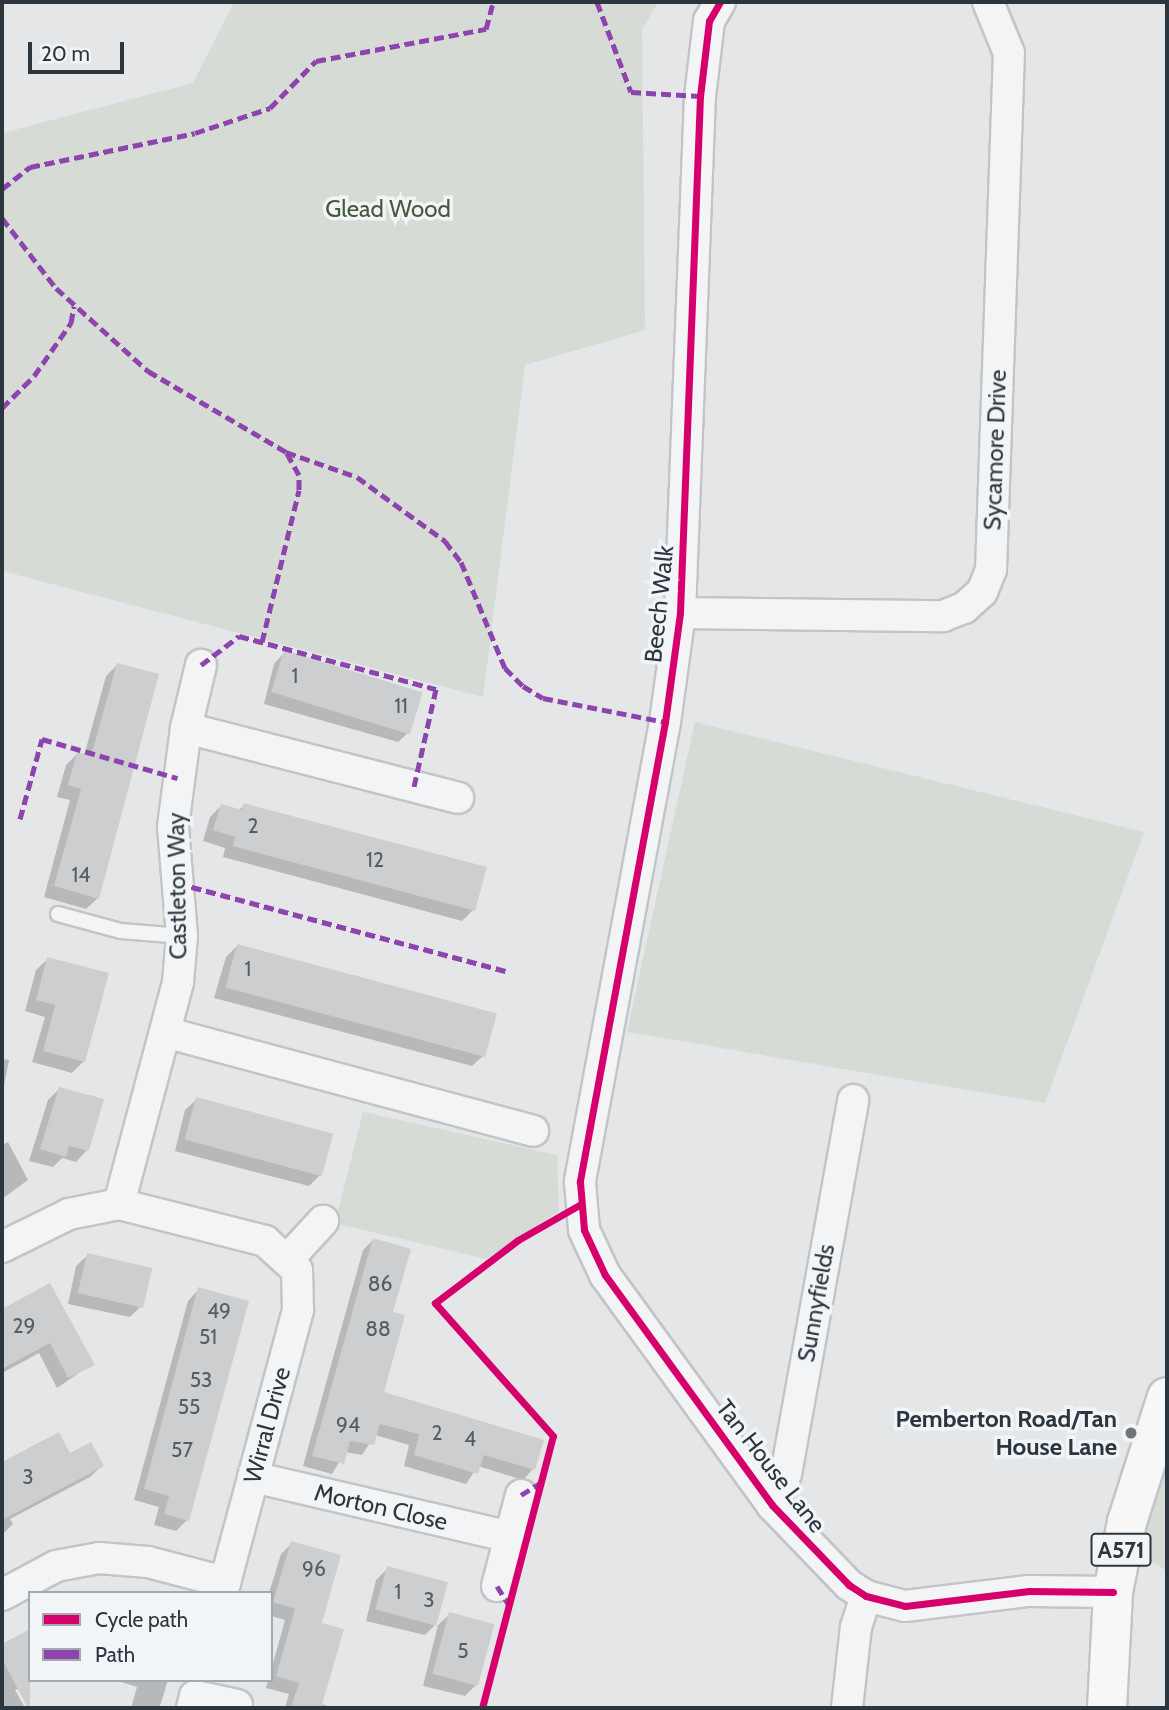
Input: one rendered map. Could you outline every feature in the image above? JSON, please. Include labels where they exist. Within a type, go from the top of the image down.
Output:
[{"type":"main road","name":"A571","points":[[1107,1708],[1113,1592],[1130,1509],[1167,1397]]},
{"type":"street","name":"Beech Walk","points":[[579,1205],[580,1182],[647,801],[665,722],[680,612],[700,96],[709,21],[720,2]]},
{"type":"street","name":"Sycamore Drive","points":[[680,612],[943,616],[964,608],[982,592],[991,570],[1009,53],[988,2]]},
{"type":"street","name":"Castleton Way","points":[[119,1204],[168,1033],[182,936],[173,826],[186,728],[201,665]]},
{"type":"street","points":[[186,728],[458,798]]},
{"type":"street","points":[[168,1033],[533,1131]]},
{"type":"street","name":"Sunnyfields","points":[[772,1505],[786,1474],[853,1100]]},
{"type":"street","points":[[2,1247],[69,1214],[119,1204],[265,1241],[288,1259],[323,1221]]},
{"type":"street","name":"Tan House Lane","points":[[579,1205],[587,1242],[605,1275],[772,1505],[832,1572],[866,1595],[905,1606],[1028,1591],[1113,1592]]},
{"type":"street","name":"Wirral Drive","points":[[223,1588],[298,1310],[297,1270],[288,1259]]},
{"type":"street","name":"Morton Close","points":[[253,1477],[510,1537]]},
{"type":"street","points":[[498,1586],[521,1494]]},
{"type":"street","points":[[2,1595],[56,1566],[99,1558],[148,1562],[223,1588]]},
{"type":"street","points":[[847,1708],[856,1627],[866,1595]]},
{"type":"street","points":[[195,1695],[237,1705]]},
{"type":"lane","points":[[58,914],[121,931],[182,936]]},
{"type":"green space","name":"Glead Wood","points":[[234,2],[658,2],[642,30],[645,330],[525,365],[483,697],[2,571],[2,133],[193,83]]},
{"type":"green space","points":[[695,722],[1144,832],[1045,1103],[627,1032]]},
{"type":"green space","points":[[363,1112],[557,1155],[559,1211],[486,1259],[335,1223]]},
{"type":"green space","points":[[1167,1424],[1167,1571],[1139,1554]]},
{"type":"building","points":[[284,650],[423,692],[410,734],[271,692]]},
{"type":"building","points":[[117,663],[159,674],[99,899],[54,886],[81,789],[68,785],[77,752],[91,756]]},
{"type":"building","points":[[243,803],[487,867],[475,911],[233,846],[235,837],[213,830],[221,804],[242,810]]},
{"type":"building","points":[[237,944],[497,1014],[485,1057],[225,987]]},
{"type":"building","points":[[47,957],[109,973],[85,1062],[43,1051],[55,1005],[36,1000]]},
{"type":"building","points":[[59,1087],[104,1099],[89,1151],[69,1146],[66,1157],[40,1149]]},
{"type":"building","points":[[196,1097],[333,1134],[322,1176],[185,1140]]},
{"type":"building","points":[[373,1238],[411,1249],[393,1312],[405,1315],[384,1392],[544,1440],[535,1470],[484,1455],[478,1474],[414,1455],[419,1434],[380,1424],[374,1445],[350,1441],[344,1464],[312,1456]]},
{"type":"building","points":[[87,1253],[152,1268],[143,1308],[78,1293]]},
{"type":"building","points":[[50,1283],[95,1365],[68,1378],[50,1343],[2,1369],[2,1309]]},
{"type":"building","points":[[198,1287],[249,1301],[189,1521],[164,1514],[169,1496],[144,1489]]},
{"type":"building","points":[[59,1432],[70,1453],[91,1442],[104,1466],[2,1520],[2,1462]]},
{"type":"building","points":[[291,1541],[341,1555],[322,1623],[344,1629],[321,1708],[291,1708],[299,1683],[276,1676],[295,1609],[273,1602]]},
{"type":"building","points":[[387,1566],[448,1582],[436,1626],[375,1609]]},
{"type":"building","points":[[449,1612],[494,1624],[478,1686],[432,1674]]},
{"type":"building","points":[[28,1630],[30,1708],[2,1659],[2,1644]]},
{"type":"marked path","points":[[2,189],[30,167],[195,133],[270,108],[316,61],[486,29],[493,2]]},
{"type":"marked path","points":[[597,2],[631,92],[700,96]]},
{"type":"marked path","points":[[2,218],[56,288],[148,371],[286,452],[357,477],[445,541],[461,562],[505,668],[523,686],[543,698],[665,722]]},
{"type":"marked path","points":[[2,408],[34,376],[71,323],[74,306]]},
{"type":"marked path","points":[[262,642],[299,490],[299,475],[286,452]]},
{"type":"marked path","points":[[201,665],[239,636],[436,689],[414,787]]},
{"type":"marked path","points":[[20,819],[42,739],[177,778]]},
{"type":"marked path","points":[[177,883],[506,971]]},
{"type":"marked path","points":[[521,1495],[540,1483]]},
{"type":"marked path","points":[[497,1586],[509,1605]]},
{"type":"cycle path","points":[[720,2],[709,21],[700,96],[680,613],[665,722],[580,1182],[584,1230],[605,1275],[772,1505],[849,1585],[866,1596],[905,1606],[1029,1591],[1113,1592]]},
{"type":"cycle path","points":[[482,1708],[553,1436],[435,1303],[518,1240],[579,1205]]},
{"type":"place","name":"Pemberton Road/Tan House Lane","points":[[1131,1433]]}]
